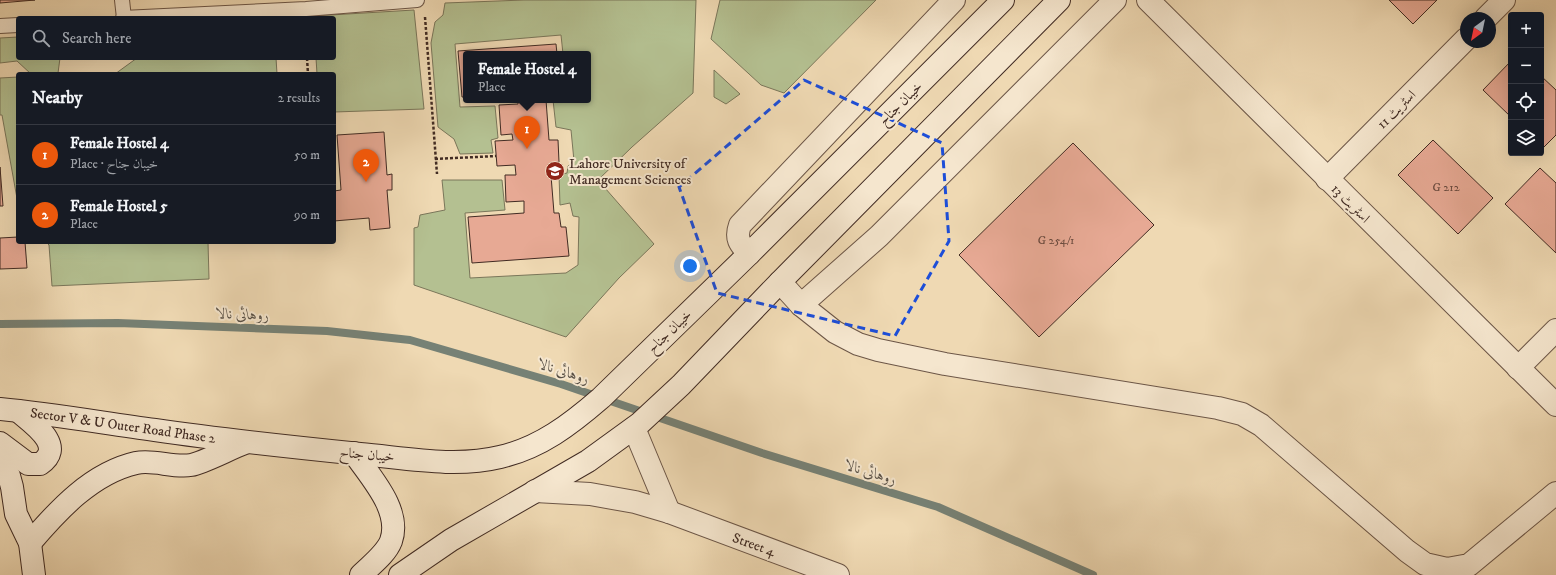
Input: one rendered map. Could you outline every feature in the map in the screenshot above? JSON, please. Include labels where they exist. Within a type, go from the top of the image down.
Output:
[{"type":"street","points":[[749,254],[738,242],[737,233],[740,225],[954,0]]},
{"type":"street","name":"خیبان جناح","points":[[246,442],[463,462],[499,458],[521,452],[547,440],[578,418],[749,254],[1003,0]]},
{"type":"street","points":[[400,575],[451,540],[588,461],[637,426],[681,385],[780,282],[1059,0]]},
{"type":"street","points":[[801,305],[879,236],[1115,0]]},
{"type":"street","name":"اسٹریٹ 13","points":[[1148,0],[1556,405]]},
{"type":"street","points":[[1492,12],[1504,0]]},
{"type":"street","name":"اسٹریٹ 11","points":[[1327,179],[1460,44]]},
{"type":"street","points":[[780,282],[801,305],[835,332],[858,344],[878,350],[945,364],[1218,408],[1242,414],[1261,425],[1407,551],[1426,564],[1447,569],[1469,564],[1556,494]]},
{"type":"street","points":[[1518,368],[1556,330]]},
{"type":"street","points":[[0,443],[28,464],[40,464],[49,455],[50,446],[43,432],[9,410]]},
{"type":"street","name":"Sector V & U Outer Road Phase 2","points":[[9,410],[246,442]]},
{"type":"street","points":[[637,426],[669,512]]},
{"type":"street","points":[[30,543],[68,502],[103,476],[136,463],[191,465],[246,442]]},
{"type":"street","points":[[354,453],[384,498],[391,513],[394,526],[391,541],[385,550],[361,575]]},
{"type":"street","points":[[0,461],[9,476],[16,514],[30,543],[34,575]]},
{"type":"street","name":"Street 4","points":[[535,492],[609,496],[669,512],[838,575]]},
{"type":"lane","points":[[122,0],[123,16]]},
{"type":"lane","points":[[164,16],[306,9],[416,0]]},
{"type":"lane","points":[[0,26],[16,25]]},
{"type":"path","points":[[425,16],[436,174]]},
{"type":"path","points":[[307,60],[308,72]]},
{"type":"path","points":[[435,159],[496,156]]},
{"type":"highlighted area","points":[[804,80],[942,143],[949,241],[895,336],[717,293],[679,187]]},
{"type":"green space","points":[[524,0],[696,0],[693,93],[632,147],[598,180],[654,244],[619,278],[566,337],[414,285],[414,228],[418,227],[420,215],[445,210],[442,180],[502,180],[505,210],[465,213],[470,278],[566,273],[578,265],[579,217],[573,216],[570,203],[560,205],[559,175],[567,173],[568,166],[574,161],[571,130],[556,127],[553,103],[591,103],[591,51],[563,51],[561,35],[455,44],[460,107],[495,106],[498,138],[491,140],[493,153],[460,154],[454,139],[438,127],[431,43],[435,22],[443,15],[445,3]]},
{"type":"green space","points":[[720,0],[876,0],[784,93],[761,85],[711,39]]},
{"type":"green space","points":[[414,10],[424,109],[336,112],[336,72],[317,72],[316,60],[336,60],[336,16],[314,16]]},
{"type":"green space","points":[[16,37],[16,60],[60,60],[58,72],[29,72],[17,61],[0,63],[0,38]]},
{"type":"green space","points":[[134,60],[276,60],[277,72],[118,72]]},
{"type":"green space","points":[[714,70],[740,94],[726,104],[714,97]]},
{"type":"green space","points":[[16,77],[16,193],[2,115],[0,115],[0,78]]},
{"type":"green space","points":[[48,244],[208,244],[209,279],[52,286]]},
{"type":"building","points":[[0,0],[35,0],[0,3]]},
{"type":"building","points":[[1389,0],[1437,0],[1413,24]]},
{"type":"building","points":[[556,44],[557,51],[463,51],[462,97],[458,51]]},
{"type":"building","points":[[1508,64],[1508,114],[1483,90]]},
{"type":"building","points":[[1544,79],[1556,90],[1556,135],[1544,147]]},
{"type":"building","points":[[546,103],[549,140],[558,140],[559,162],[550,163],[554,213],[559,213],[561,227],[566,227],[569,256],[472,263],[468,217],[524,213],[524,201],[506,202],[505,175],[516,175],[515,165],[497,166],[495,141],[513,140],[512,134],[501,135],[499,105]]},
{"type":"building","points":[[384,132],[387,175],[392,174],[392,190],[387,190],[390,228],[370,230],[369,218],[336,221],[336,191],[341,190],[337,135]]},
{"type":"building","points":[[1433,140],[1493,198],[1458,234],[1398,175]]},
{"type":"building","points":[[1073,143],[1154,225],[1039,337],[959,255]]},
{"type":"building","points":[[0,167],[3,206],[0,206]]},
{"type":"building","points":[[1540,168],[1556,183],[1556,253],[1505,204]]},
{"type":"building","points":[[16,237],[16,244],[25,244],[27,268],[0,269],[0,238]]},
{"type":"waterway","name":"روہائی نالا","points":[[0,324],[118,323],[327,331],[410,340],[561,384],[762,453],[938,507],[1093,575]]},
{"type":"place","name":"Female Hostel 4","points":[[527,149]]},
{"type":"place","name":"Lahore University of Management Sciences","points":[[555,171]]},
{"type":"place","name":"Female Hostel 5","points":[[366,182]]}]
